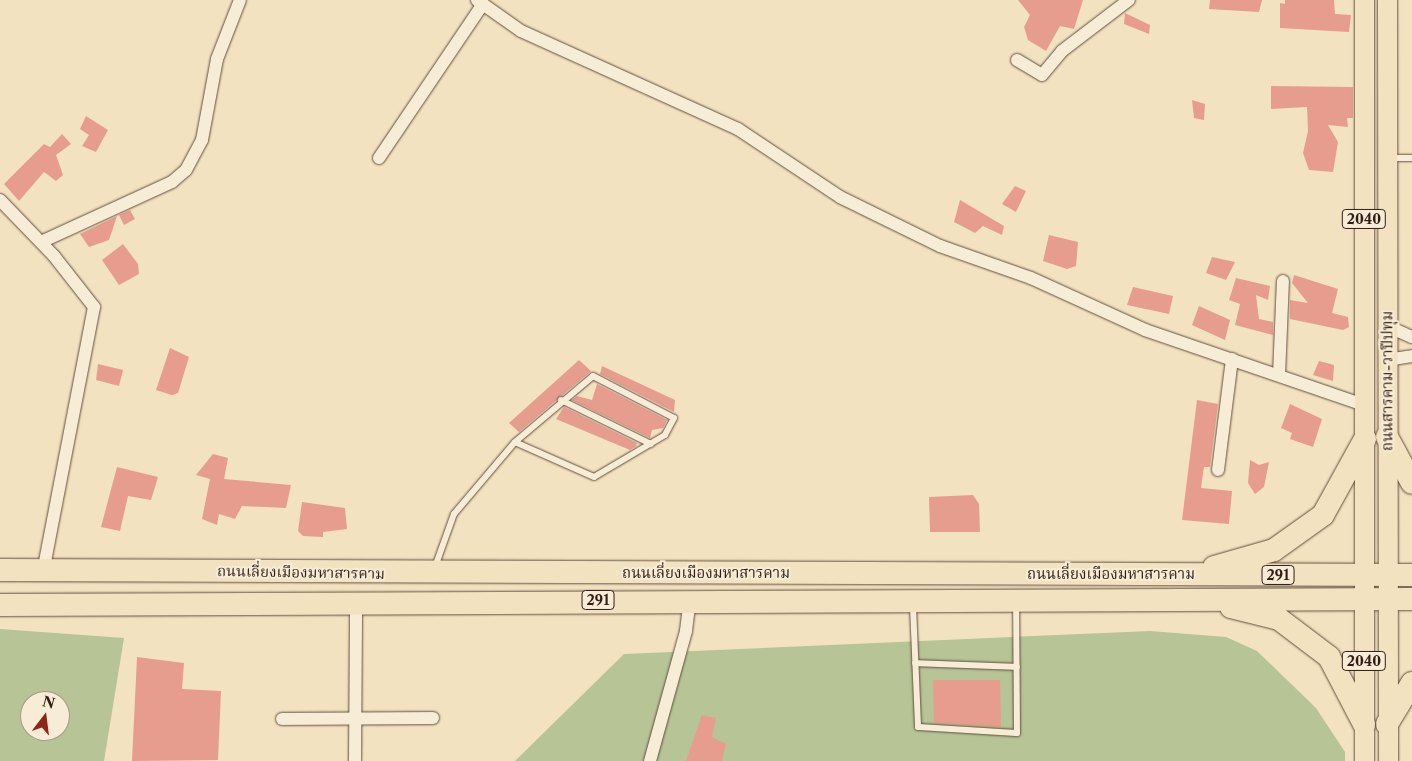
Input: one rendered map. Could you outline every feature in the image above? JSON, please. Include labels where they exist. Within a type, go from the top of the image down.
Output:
[{"type":"highway","points":[[1192,574],[1274,550],[1323,515],[1376,438],[1412,483]]},
{"type":"highway","name":"ถนนเลี่ยงเมืองมหาสารคาม","points":[[0,570],[1412,575]]},
{"type":"highway","points":[[1196,598],[1279,619],[1322,651],[1364,724]]},
{"type":"highway","name":"ถนนเลี่ยงเมืองมหาสารคาม","points":[[0,605],[356,604],[690,599],[1412,599]]},
{"type":"highway","points":[[1386,724],[1412,683]]},
{"type":"main road","name":"ถนนสารคาม-วาปีปทุม","points":[[1364,0],[1364,405],[1376,438],[1386,576],[1386,724],[1388,761]]},
{"type":"main road","name":"ถนนสารคาม-วาปีปทุม","points":[[1364,761],[1364,576],[1376,438],[1387,360],[1387,0]]},
{"type":"main road","points":[[1364,87],[1387,87]]},
{"type":"street","points":[[41,242],[172,182],[186,170],[202,140],[217,59],[240,0]]},
{"type":"street","points":[[1017,60],[1042,75],[1062,51],[1129,0]]},
{"type":"street","points":[[379,158],[480,2],[522,31],[738,129],[840,197],[940,246],[1031,278],[1145,330],[1364,405]]},
{"type":"street","points":[[0,200],[41,242],[94,307],[43,571]]},
{"type":"street","points":[[1278,375],[1283,281]]},
{"type":"street","points":[[1387,326],[1412,336]]},
{"type":"street","points":[[1387,360],[1412,356]]},
{"type":"street","points":[[1218,470],[1232,359]]},
{"type":"street","points":[[650,761],[686,631],[690,599]]},
{"type":"street","points":[[355,761],[356,604]]},
{"type":"street","points":[[282,719],[433,718]]},
{"type":"lane","points":[[1387,158],[1412,158]]},
{"type":"lane","points":[[434,573],[454,514],[515,442],[561,400],[593,376],[653,404],[674,418],[675,423],[651,444],[594,477],[515,442]]},
{"type":"lane","points":[[561,400],[651,444]]},
{"type":"lane","points":[[912,599],[918,728],[1017,733],[1016,600]]},
{"type":"lane","points":[[915,663],[1016,667]]},
{"type":"green space","points":[[0,629],[124,638],[104,761],[0,761]]},
{"type":"green space","points":[[1150,631],[1226,637],[1257,651],[1316,708],[1345,752],[1345,761],[515,761],[624,654]]},
{"type":"building","points":[[1018,0],[1083,0],[1074,29],[1060,26],[1046,51],[1028,40],[1024,27],[1030,15]]},
{"type":"building","points":[[1210,0],[1262,0],[1259,12],[1209,9]]},
{"type":"building","points":[[1285,0],[1334,0],[1335,14],[1351,15],[1349,32],[1280,28],[1280,3],[1285,4]]},
{"type":"building","points":[[1125,13],[1150,25],[1149,34],[1124,24]]},
{"type":"building","points":[[1271,86],[1353,87],[1353,118],[1347,118],[1348,127],[1328,125],[1338,142],[1333,172],[1309,170],[1303,153],[1308,131],[1307,107],[1271,109]]},
{"type":"building","points":[[1192,100],[1205,104],[1204,120],[1194,118]]},
{"type":"building","points":[[86,116],[108,130],[96,152],[82,146],[89,135],[80,129]]},
{"type":"building","points":[[62,134],[71,144],[56,155],[63,175],[56,181],[44,172],[19,201],[4,184],[44,144],[50,147]]},
{"type":"building","points":[[1015,186],[1026,191],[1016,212],[1002,204]]},
{"type":"building","points":[[960,200],[1004,226],[1002,235],[983,226],[975,233],[954,222]]},
{"type":"building","points":[[130,210],[135,219],[124,225],[119,215]]},
{"type":"building","points":[[117,216],[109,240],[89,247],[80,234]]},
{"type":"building","points":[[1049,235],[1078,242],[1076,266],[1067,269],[1043,261]]},
{"type":"building","points":[[123,244],[138,264],[139,274],[119,285],[102,260]]},
{"type":"building","points":[[1212,257],[1235,262],[1226,280],[1206,273]]},
{"type":"building","points":[[1294,275],[1338,289],[1332,313],[1348,317],[1349,327],[1343,330],[1290,319],[1290,300],[1308,303],[1292,283]]},
{"type":"building","points":[[1236,278],[1270,286],[1268,300],[1256,295],[1259,319],[1273,322],[1273,335],[1235,325],[1240,304],[1229,300]]},
{"type":"building","points":[[1133,287],[1173,296],[1169,314],[1127,305]]},
{"type":"building","points":[[1199,306],[1230,320],[1225,340],[1192,325]]},
{"type":"building","points":[[170,348],[189,357],[178,393],[172,395],[156,390]]},
{"type":"building","points":[[579,360],[591,371],[519,432],[509,423]]},
{"type":"building","points":[[1319,361],[1334,365],[1333,381],[1313,375]]},
{"type":"building","points":[[98,364],[123,370],[119,386],[96,380]]},
{"type":"building","points":[[602,366],[675,400],[674,412],[600,374]]},
{"type":"building","points":[[597,384],[667,420],[663,428],[652,430],[650,438],[572,400],[577,396],[592,400]]},
{"type":"building","points":[[1197,400],[1218,404],[1210,467],[1204,467],[1201,488],[1232,491],[1229,524],[1182,520]]},
{"type":"building","points":[[1290,404],[1322,419],[1313,447],[1290,439],[1292,433],[1281,428]]},
{"type":"building","points":[[564,407],[637,443],[636,446],[630,450],[556,419]]},
{"type":"building","points":[[213,454],[228,458],[224,479],[291,485],[286,508],[242,506],[235,519],[219,514],[217,525],[202,519],[210,479],[196,475]]},
{"type":"building","points":[[1250,460],[1259,465],[1269,462],[1264,487],[1255,494],[1248,483]]},
{"type":"building","points":[[117,467],[158,477],[151,500],[128,496],[120,531],[101,527]]},
{"type":"building","points":[[973,495],[979,504],[980,532],[930,532],[929,497]]},
{"type":"building","points":[[302,502],[345,508],[347,529],[323,532],[323,537],[303,536],[298,531]]},
{"type":"building","points":[[137,657],[184,663],[182,689],[221,691],[218,760],[132,761]]},
{"type":"building","points":[[933,680],[1000,680],[1001,727],[934,723]]},
{"type":"building","points":[[702,715],[716,718],[712,737],[726,744],[722,761],[686,761]]}]
